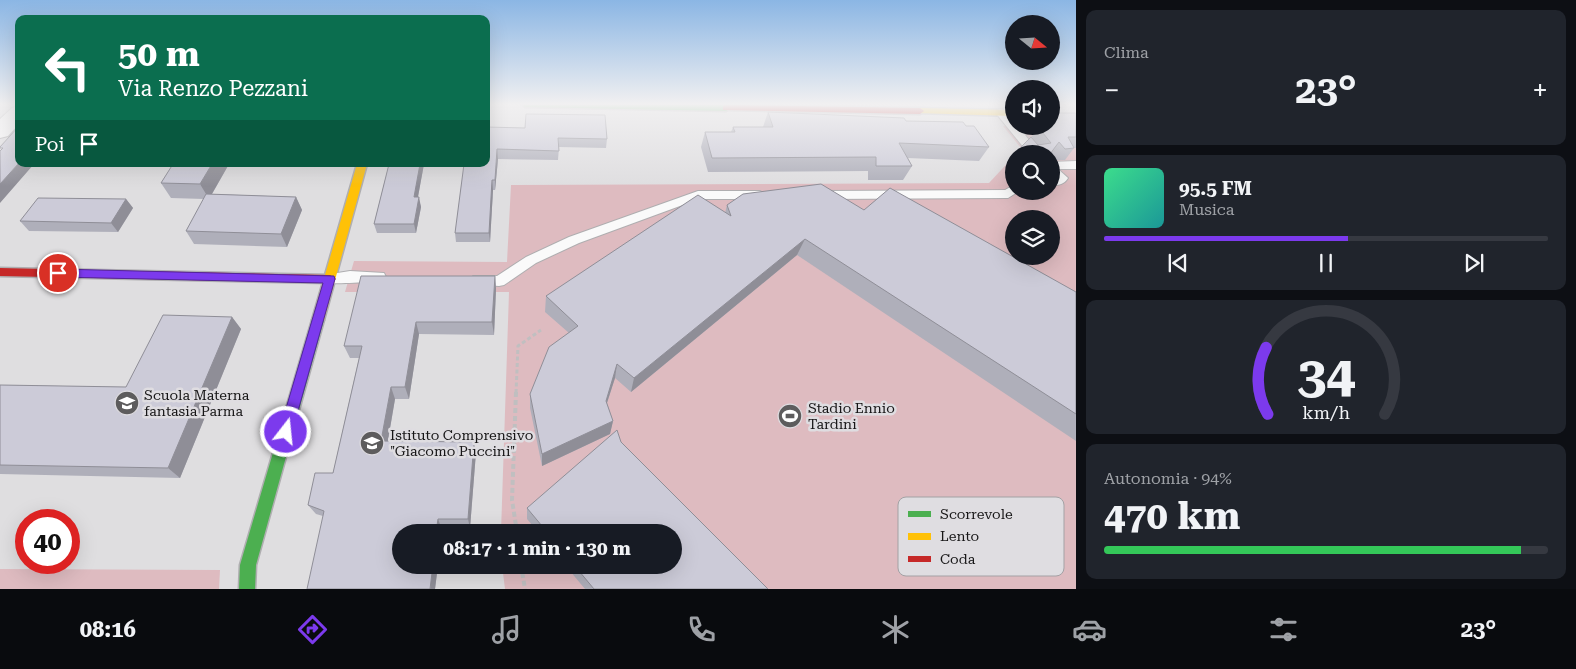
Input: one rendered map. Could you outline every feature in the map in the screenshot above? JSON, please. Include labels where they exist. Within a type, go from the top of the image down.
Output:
[{"type":"street","points":[[247,589],[248,565],[361,167]]},
{"type":"street","points":[[0,272],[330,279]]},
{"type":"lane","points":[[1016,131],[1028,145]]},
{"type":"lane","points":[[1060,166],[1076,165]]},
{"type":"lane","points":[[808,195],[1005,194]]},
{"type":"lane","points":[[469,280],[499,281],[531,260],[574,240],[698,195],[768,195]]},
{"type":"lane","points":[[330,279],[350,276],[390,278]]},
{"type":"path","points":[[516,524],[512,500],[518,346],[541,330]]},
{"type":"path","points":[[523,574],[525,589]]},
{"type":"shaded area","name":"Stadio Ennio Tardini","points":[[1010,135],[1034,135],[1043,145],[1019,145]]},
{"type":"shaded area","name":"Stadio Ennio Tardini","points":[[1060,148],[1076,148],[1076,589],[505,589],[503,574],[682,574],[682,524],[501,524],[509,292],[345,292],[354,261],[507,262],[511,185],[989,183],[1005,166],[1005,200],[1060,200]]},
{"type":"shaded area","points":[[0,569],[15,569],[15,574],[80,574],[80,569],[220,570],[219,589],[0,589]]},
{"type":"building","points":[[15,131],[15,167],[0,184],[0,151],[3,148],[0,147]]},
{"type":"building","points":[[490,131],[606,131],[607,139],[558,138],[559,151],[497,149],[495,180],[492,180],[489,233],[455,233],[464,167],[490,167]]},
{"type":"building","points":[[978,131],[989,147],[899,143],[912,166],[876,166],[876,157],[712,158],[705,132]]},
{"type":"building","points":[[1060,131],[1076,131],[1076,137],[1068,137],[1074,148],[1065,149],[1059,142],[1057,145],[1038,145],[1051,143],[1045,135],[1060,135]]},
{"type":"building","points":[[1031,137],[1038,145],[1023,145]]},
{"type":"building","points":[[171,167],[210,167],[200,184],[161,183]]},
{"type":"building","points":[[388,167],[419,167],[414,197],[419,197],[414,224],[374,224]]},
{"type":"building","points":[[821,184],[864,210],[890,188],[1005,252],[1005,265],[1028,265],[1076,292],[1076,414],[805,239],[634,378],[617,364],[606,401],[613,421],[542,454],[530,394],[549,347],[578,326],[546,296],[698,195],[731,216],[727,205],[743,194]]},
{"type":"building","points":[[206,194],[296,197],[281,234],[186,231]]},
{"type":"building","points":[[38,198],[126,199],[111,223],[20,221]]},
{"type":"building","name":"Istituto Comprensivo \"Giacomo Puccini\"","points":[[361,276],[495,276],[492,322],[416,322],[405,387],[391,387],[381,441],[474,442],[468,519],[438,519],[437,524],[392,524],[392,574],[432,574],[430,589],[307,589],[324,511],[308,505],[315,473],[333,473],[362,346],[344,346]]},
{"type":"building","points":[[163,315],[232,317],[168,468],[0,465],[0,385],[126,387]]},
{"type":"building","points":[[617,430],[621,442],[768,589],[594,589],[582,574],[682,574],[682,524],[540,524],[527,508]]},
{"type":"traffic: fast","points":[[247,589],[248,565],[318,320]]},
{"type":"traffic: slow","points":[[318,320],[361,167]]},
{"type":"traffic: jam","points":[[0,272],[330,279]]},
{"type":"place","name":"Scuola Materna fantasia Parma","points":[[127,403]]},
{"type":"place","name":"Stadio Ennio Tardini","points":[[790,416]]},
{"type":"place","name":"Istituto Comprensivo \"Giacomo Puccini\"","points":[[372,443]]},
{"type":"route","points":[[58,273],[330,279],[286,432]]}]
